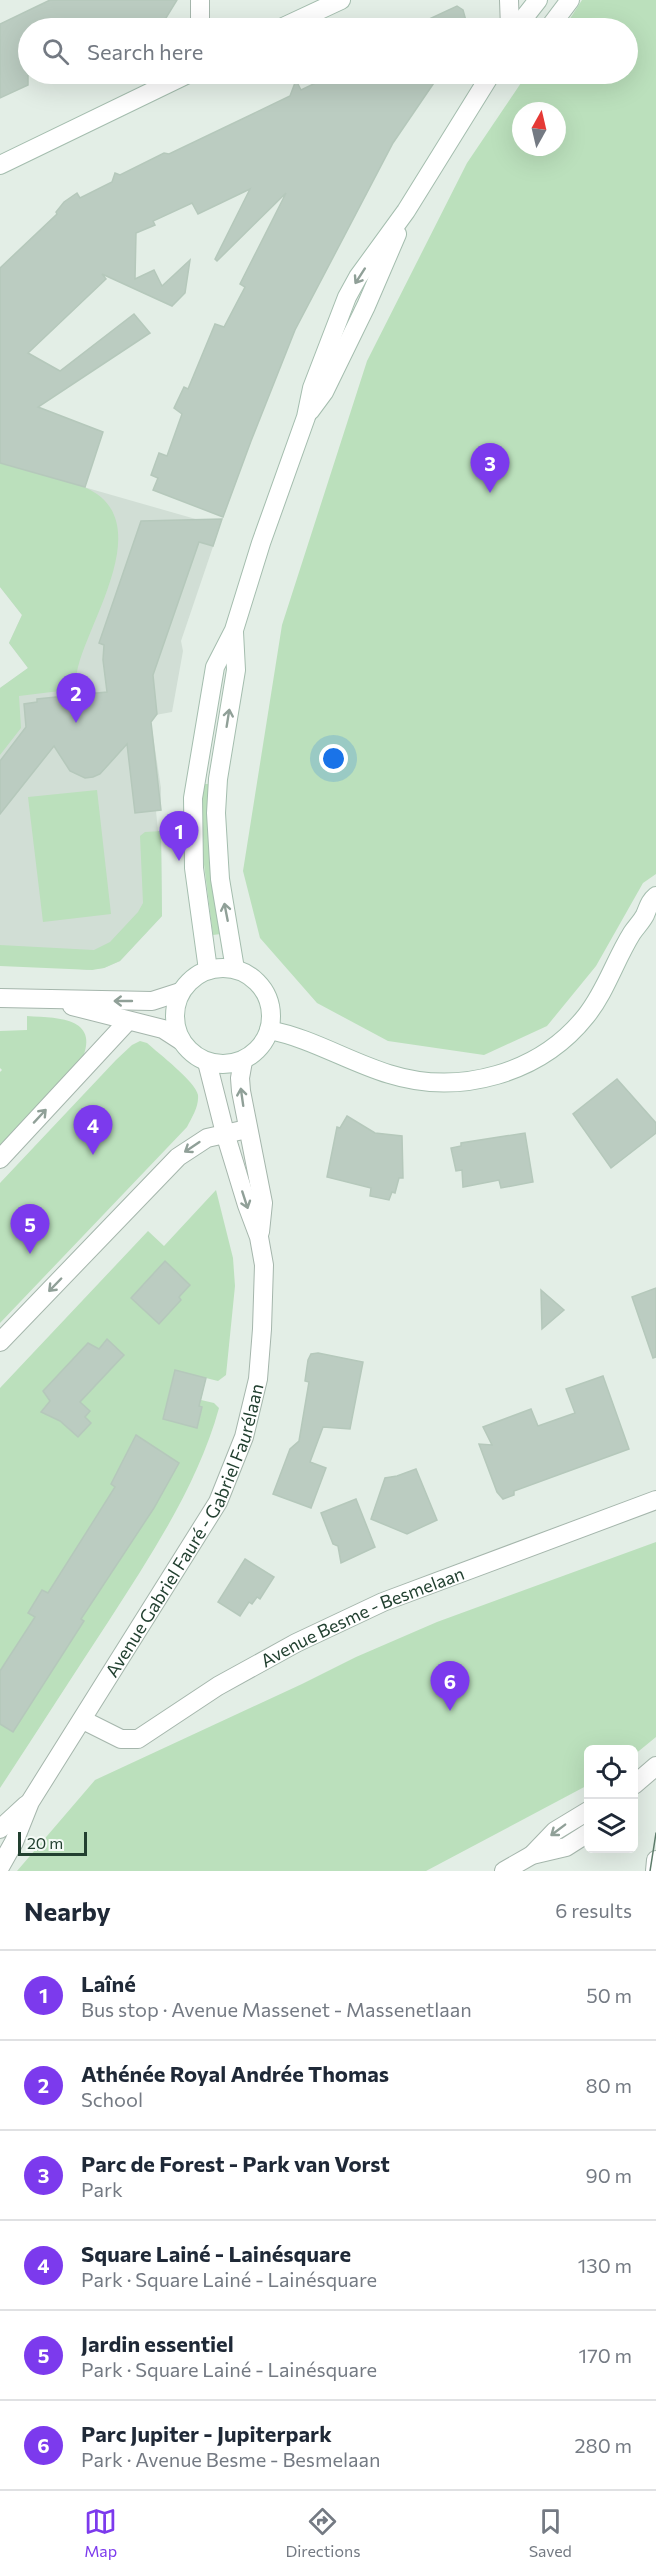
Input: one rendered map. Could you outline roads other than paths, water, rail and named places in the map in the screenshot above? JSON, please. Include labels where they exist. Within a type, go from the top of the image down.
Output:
[{"type":"street","points":[[200,0],[200,18]]},
{"type":"street","points":[[302,18],[341,0]]},
{"type":"street","points":[[508,0],[509,18]]},
{"type":"street","points":[[524,18],[538,0]]},
{"type":"street","points":[[556,18],[570,0]]},
{"type":"street","points":[[0,165],[167,84]]},
{"type":"street","points":[[208,970],[194,868],[193,798],[215,667],[234,630],[261,543],[306,417],[312,388],[347,297],[358,277],[406,211],[487,84]]},
{"type":"street","points":[[234,630],[236,670],[218,779],[216,813],[220,879],[235,969]]},
{"type":"street","points":[[269,1030],[286,1034],[368,1067],[412,1080],[446,1083],[493,1076],[520,1067],[543,1055],[566,1038],[586,1016],[606,987],[632,933],[651,914],[648,903],[656,896]]},
{"type":"street","points":[[235,969],[250,976],[269,1000],[272,1016],[269,1030],[264,1043],[255,1053],[243,1060],[225,1065],[207,1062],[191,1054],[180,1040],[174,1024],[174,1008],[180,992],[192,978],[208,970],[235,969]]},
{"type":"street","points":[[0,998],[152,1001],[180,992]]},
{"type":"street","points":[[47,1000],[163,1029],[180,1040]]},
{"type":"street","points":[[0,1159],[128,1022]]},
{"type":"street","name":"Avenue Gabriel Fauré - Gabriel Faurélaan","points":[[243,1060],[240,1078],[247,1129],[263,1203],[259,1237]]},
{"type":"street","name":"Avenue Gabriel Fauré - Gabriel Faurélaan","points":[[0,1867],[14,1842],[30,1802],[206,1522],[233,1468],[244,1437],[258,1379],[264,1265],[259,1237],[225,1133],[207,1062]]},
{"type":"street","points":[[0,1342],[178,1157],[196,1143],[225,1133],[247,1129]]},
{"type":"street","name":"Avenue Besme - Besmelaan","points":[[83,1720],[121,1739],[138,1739],[218,1686],[296,1643],[383,1602],[656,1500]]},
{"type":"street","points":[[638,1781],[656,1766]]},
{"type":"street","name":"Avenue Gabriel Fauré - Gabriel Faurélaan","points":[[0,1829],[30,1802]]},
{"type":"street","points":[[504,1871],[532,1855],[555,1831],[584,1813]]},
{"type":"street","points":[[532,1855],[566,1847],[584,1836]]},
{"type":"tram line","points":[[650,1871],[656,1833]]},
{"type":"place","name":"Parc de Forest - Park van Vorst","points":[[490,493]]},
{"type":"place","name":"Athénée Royal Andrée Thomas","points":[[76,723]]},
{"type":"place","name":"Laîné","points":[[179,861]]},
{"type":"place","name":"Square Lainé - Lainésquare","points":[[93,1155]]},
{"type":"place","name":"Jardin essentiel","points":[[30,1254]]},
{"type":"place","name":"Parc Jupiter - Jupiterpark","points":[[450,1711]]}]
